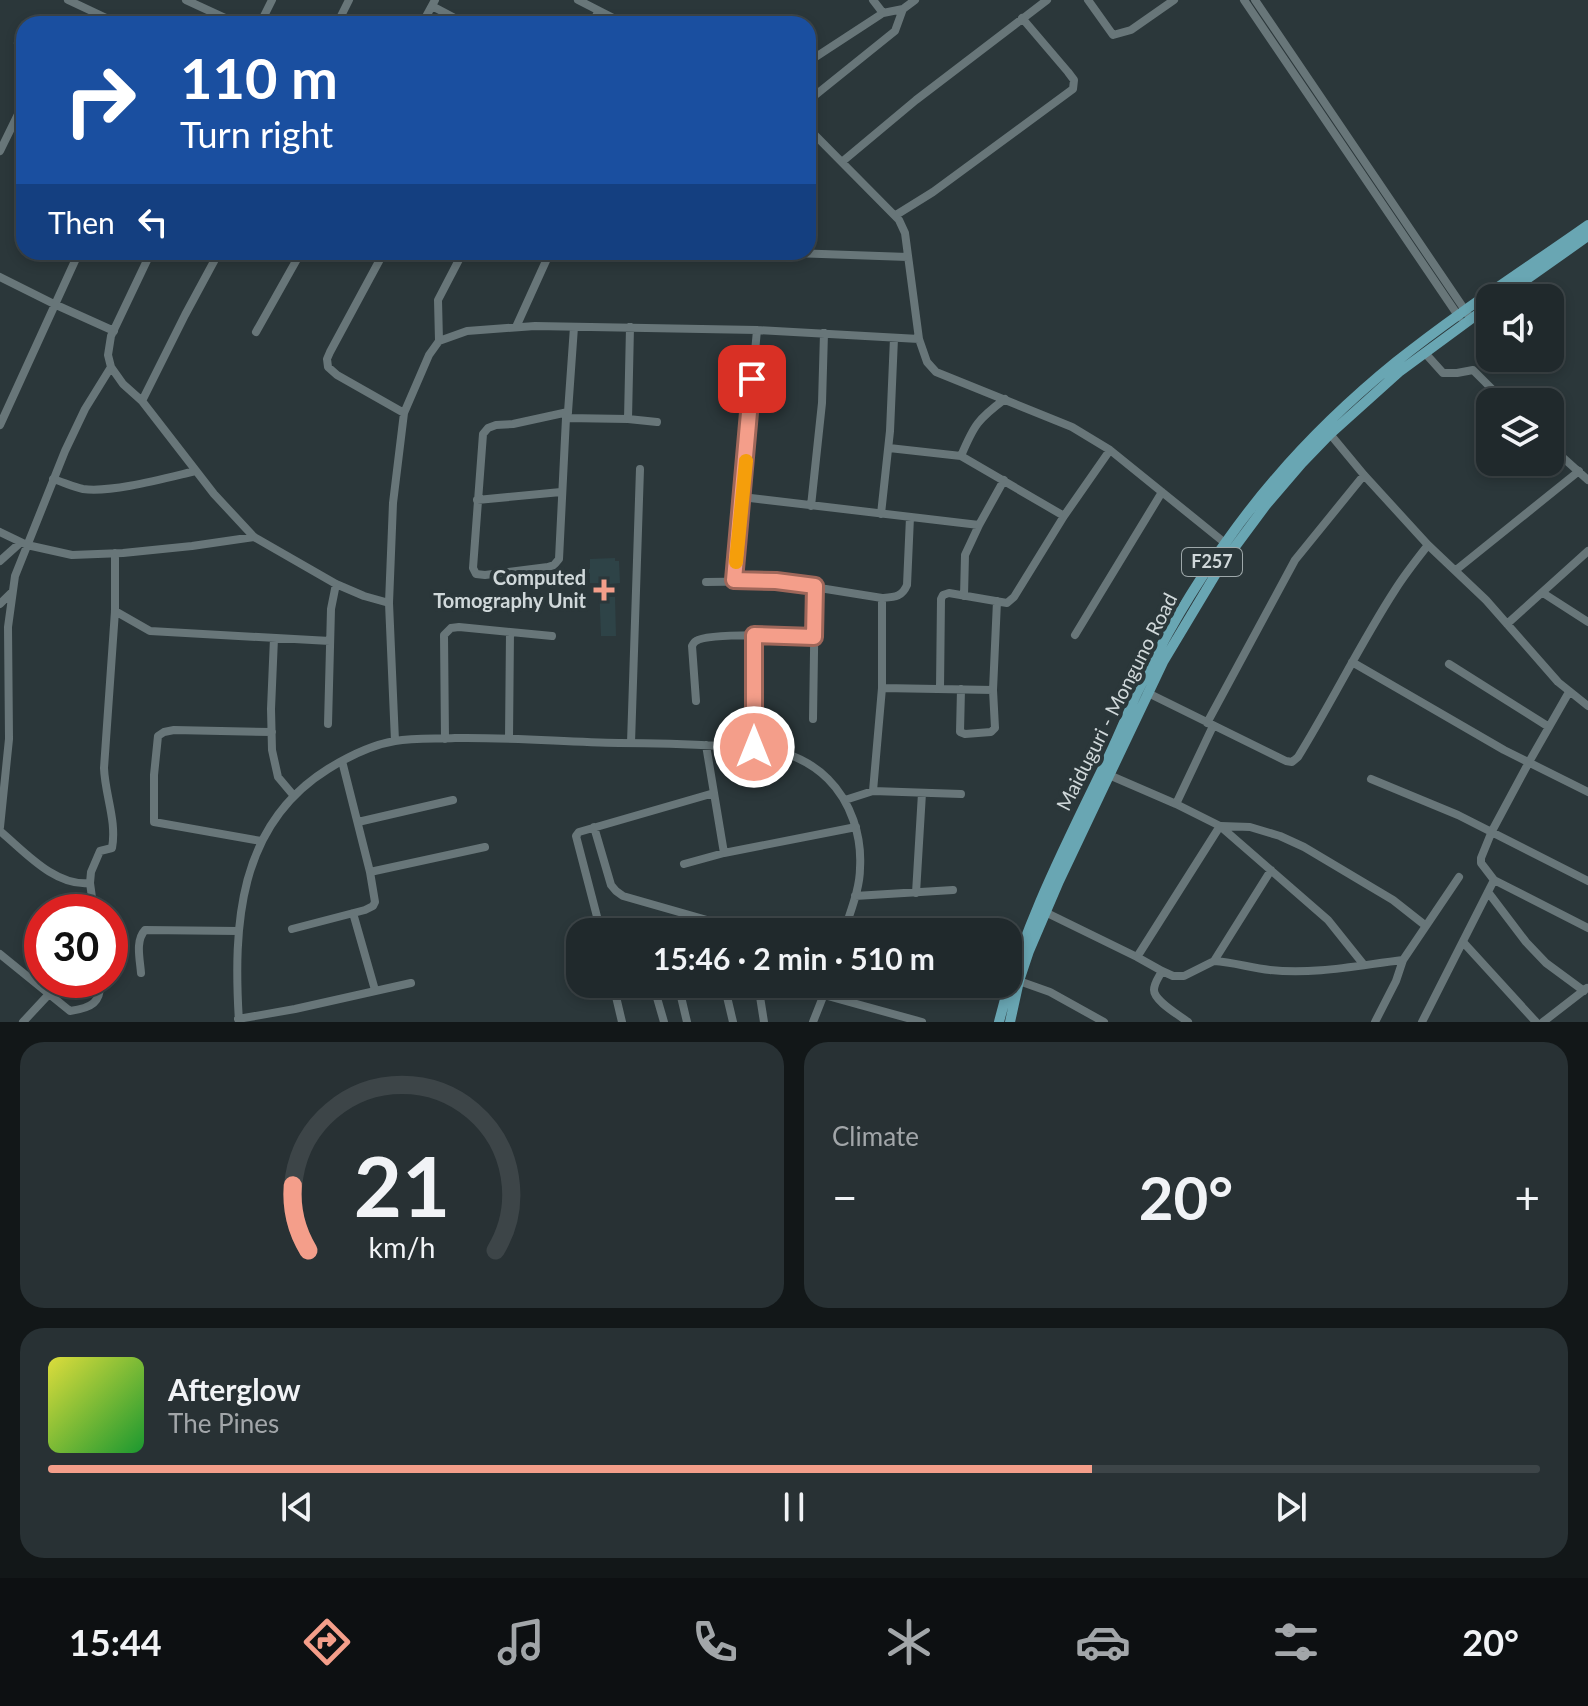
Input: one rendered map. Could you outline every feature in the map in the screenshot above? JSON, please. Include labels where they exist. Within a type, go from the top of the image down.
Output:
[{"type":"main road","name":"Maiduguri - Monguno Road","points":[[999,1022],[1030,926],[1079,816],[1174,623],[1225,543],[1260,496],[1324,427],[1396,362],[1465,317],[1588,225]]},
{"type":"main road","points":[[1520,284],[1588,236]]},
{"type":"main road","name":"Maiduguri - Monguno Road","points":[[1022,972],[1045,912],[1148,693],[1186,623],[1238,541],[1330,434],[1399,372],[1465,317],[1476,312]]},
{"type":"main road","name":"Maiduguri - Monguno Road","points":[[1010,1022],[1015,998]]},
{"type":"street","points":[[68,0],[102,16]]},
{"type":"street","points":[[186,0],[223,16]]},
{"type":"street","points":[[578,0],[588,2],[607,16]]},
{"type":"street","points":[[873,0],[883,13]]},
{"type":"street","points":[[816,57],[883,13],[903,9],[915,0]]},
{"type":"street","points":[[843,161],[916,100],[1047,0]]},
{"type":"street","points":[[1088,0],[1113,35],[1131,30],[1174,0]]},
{"type":"street","points":[[1244,0],[1465,317]]},
{"type":"street","points":[[1255,0],[1465,317]]},
{"type":"street","points":[[434,3],[454,16]]},
{"type":"street","points":[[816,95],[895,31],[903,9]]},
{"type":"street","points":[[596,16],[598,12]]},
{"type":"street","points":[[896,215],[933,192],[1073,89],[1074,80],[1022,18]]},
{"type":"street","points":[[0,151],[16,118]]},
{"type":"street","points":[[816,136],[896,215],[905,233],[919,339],[927,362],[936,372],[1072,427],[1110,450],[1225,543]]},
{"type":"street","points":[[816,254],[908,257]]},
{"type":"street","points":[[0,425],[75,260]]},
{"type":"street","points":[[147,260],[108,345],[111,367],[254,537],[336,584],[389,603]]},
{"type":"street","points":[[142,401],[215,260]]},
{"type":"street","points":[[256,332],[296,260]]},
{"type":"street","points":[[380,260],[330,352],[328,367],[404,413]]},
{"type":"street","points":[[439,341],[438,300],[459,260]]},
{"type":"street","points":[[516,327],[546,260]]},
{"type":"street","points":[[0,277],[114,331]]},
{"type":"street","points":[[395,741],[389,603],[393,503],[404,413],[429,355],[439,341],[467,331],[516,327],[757,330],[919,339]]},
{"type":"street","points":[[574,327],[567,415],[561,492],[559,559],[554,565],[476,574],[473,568],[477,500],[483,434],[488,428],[567,415],[657,422]]},
{"type":"street","points":[[628,419],[630,327]]},
{"type":"street","points":[[734,580],[757,330]]},
{"type":"street","points":[[811,506],[821,418],[824,333]]},
{"type":"street","points":[[881,514],[889,448],[894,338]]},
{"type":"street","points":[[1425,353],[1443,373],[1473,370],[1491,388]]},
{"type":"street","points":[[90,883],[79,884],[58,877],[0,829],[9,739],[8,627],[15,576],[24,544],[85,409],[111,367]]},
{"type":"street","points":[[961,456],[982,416],[1005,399]]},
{"type":"street","points":[[1330,434],[1428,545],[1486,600],[1569,692],[1588,706]]},
{"type":"street","points":[[889,448],[961,456],[1064,516]]},
{"type":"street","points":[[940,688],[943,595],[949,593],[1007,603],[1014,597],[1064,516],[1110,450]]},
{"type":"street","points":[[1564,458],[1588,480]]},
{"type":"street","points":[[631,743],[640,469]]},
{"type":"street","points":[[53,479],[95,490],[196,471]]},
{"type":"street","points":[[1456,570],[1579,471]]},
{"type":"street","points":[[1176,804],[1210,724],[1295,560],[1364,475]]},
{"type":"street","points":[[964,596],[965,555],[1004,480]]},
{"type":"street","points":[[477,500],[561,492]]},
{"type":"street","points":[[1075,635],[1162,492]]},
{"type":"street","points":[[742,497],[979,525]]},
{"type":"street","points":[[706,582],[776,581],[882,598],[897,597],[904,593],[907,585],[910,517]]},
{"type":"street","points":[[0,532],[24,544],[72,555],[192,546],[254,537]]},
{"type":"street","points":[[0,561],[24,544]]},
{"type":"street","points":[[1148,693],[1292,762],[1326,712],[1397,586],[1428,545]]},
{"type":"street","points":[[1507,624],[1588,551]]},
{"type":"street","points":[[92,894],[91,872],[100,851],[112,848],[114,836],[104,768],[115,611],[115,553]]},
{"type":"street","points":[[328,724],[331,609],[336,584]]},
{"type":"street","points":[[813,719],[815,586]]},
{"type":"street","points":[[0,604],[12,592]]},
{"type":"street","points":[[1543,593],[1588,622]]},
{"type":"street","points":[[873,791],[882,688],[882,598]]},
{"type":"street","points":[[961,689],[960,732],[991,732],[995,728],[993,690],[997,601]]},
{"type":"street","points":[[115,611],[150,631],[330,641]]},
{"type":"street","points":[[445,739],[444,635],[451,628],[552,636]]},
{"type":"street","points":[[509,738],[510,632]]},
{"type":"street","points":[[696,701],[692,646],[696,641],[754,635],[814,637]]},
{"type":"street","points":[[754,635],[754,747]]},
{"type":"street","points":[[274,638],[272,750],[278,777],[294,796]]},
{"type":"street","points":[[1352,662],[1588,792]]},
{"type":"street","points":[[1449,664],[1549,727]]},
{"type":"street","points":[[882,688],[993,690]]},
{"type":"street","points":[[1569,692],[1492,831],[1481,863],[1494,880],[1588,928]]},
{"type":"street","points":[[261,841],[154,822],[154,775],[158,736],[164,732],[272,732]]},
{"type":"street","points":[[411,983],[238,1021],[238,931],[253,858],[261,841],[279,811],[314,778],[358,752],[395,741],[509,738],[754,747],[803,760],[828,778],[845,800],[856,827],[861,869],[848,918]]},
{"type":"street","points":[[706,745],[724,853]]},
{"type":"street","points":[[292,929],[365,910],[375,902],[342,761]]},
{"type":"street","points":[[1109,775],[1220,826],[1328,920],[1364,965]]},
{"type":"street","points":[[1371,779],[1492,831],[1588,881]]},
{"type":"street","points":[[845,800],[873,791],[961,794]]},
{"type":"street","points":[[597,918],[576,836],[579,832],[714,793]]},
{"type":"street","points":[[916,893],[922,793]]},
{"type":"street","points":[[358,822],[453,800]]},
{"type":"street","points":[[1220,826],[1250,827],[1304,847],[1393,900],[1426,926]]},
{"type":"street","points":[[1137,957],[1220,826]]},
{"type":"street","points":[[594,827],[611,885],[616,891],[623,896],[700,918]]},
{"type":"street","points":[[684,864],[856,827]]},
{"type":"street","points":[[370,872],[485,847]]},
{"type":"street","points":[[1214,961],[1271,870]]},
{"type":"street","points":[[1375,1022],[1403,960],[1459,877]]},
{"type":"street","points":[[1422,1022],[1494,880]]},
{"type":"street","points":[[855,896],[953,890]]},
{"type":"street","points":[[1488,892],[1546,963],[1586,989],[1555,1018],[1543,1022]]},
{"type":"street","points":[[1045,912],[1173,976],[1184,976],[1214,961],[1271,970],[1312,970],[1403,960]]},
{"type":"street","points":[[353,913],[375,990]]},
{"type":"street","points":[[141,973],[138,941],[145,930],[238,931]]},
{"type":"street","points":[[1463,942],[1536,1022]]},
{"type":"street","points":[[0,954],[24,973]]},
{"type":"street","points":[[1162,971],[1155,983],[1156,998],[1188,1022]]},
{"type":"street","points":[[1022,982],[1050,992],[1104,1022]]},
{"type":"street","points":[[23,1022],[45,998]]},
{"type":"street","points":[[56,998],[70,1011],[90,1006],[99,998]]},
{"type":"street","points":[[616,998],[622,1022]]},
{"type":"street","points":[[657,998],[664,1022]]},
{"type":"street","points":[[681,998],[687,1022]]},
{"type":"street","points":[[727,998],[733,1022]]},
{"type":"street","points":[[760,998],[764,1022]]},
{"type":"street","points":[[813,1022],[823,998]]},
{"type":"street","points":[[835,998],[922,1022]]},
{"type":"shaded area","name":"Computed Tomography Unit","points":[[615,558],[619,561],[620,583],[608,584],[608,597],[615,597],[616,636],[601,636],[599,583],[590,583],[587,569],[590,569],[590,559]]},
{"type":"slow traffic","points":[[736,562],[746,461]]},
{"type":"place","name":"Computed Tomography Unit","points":[[604,590]]},
{"type":"route","points":[[752,379],[734,580],[815,586],[814,637],[754,635],[754,747]]}]
